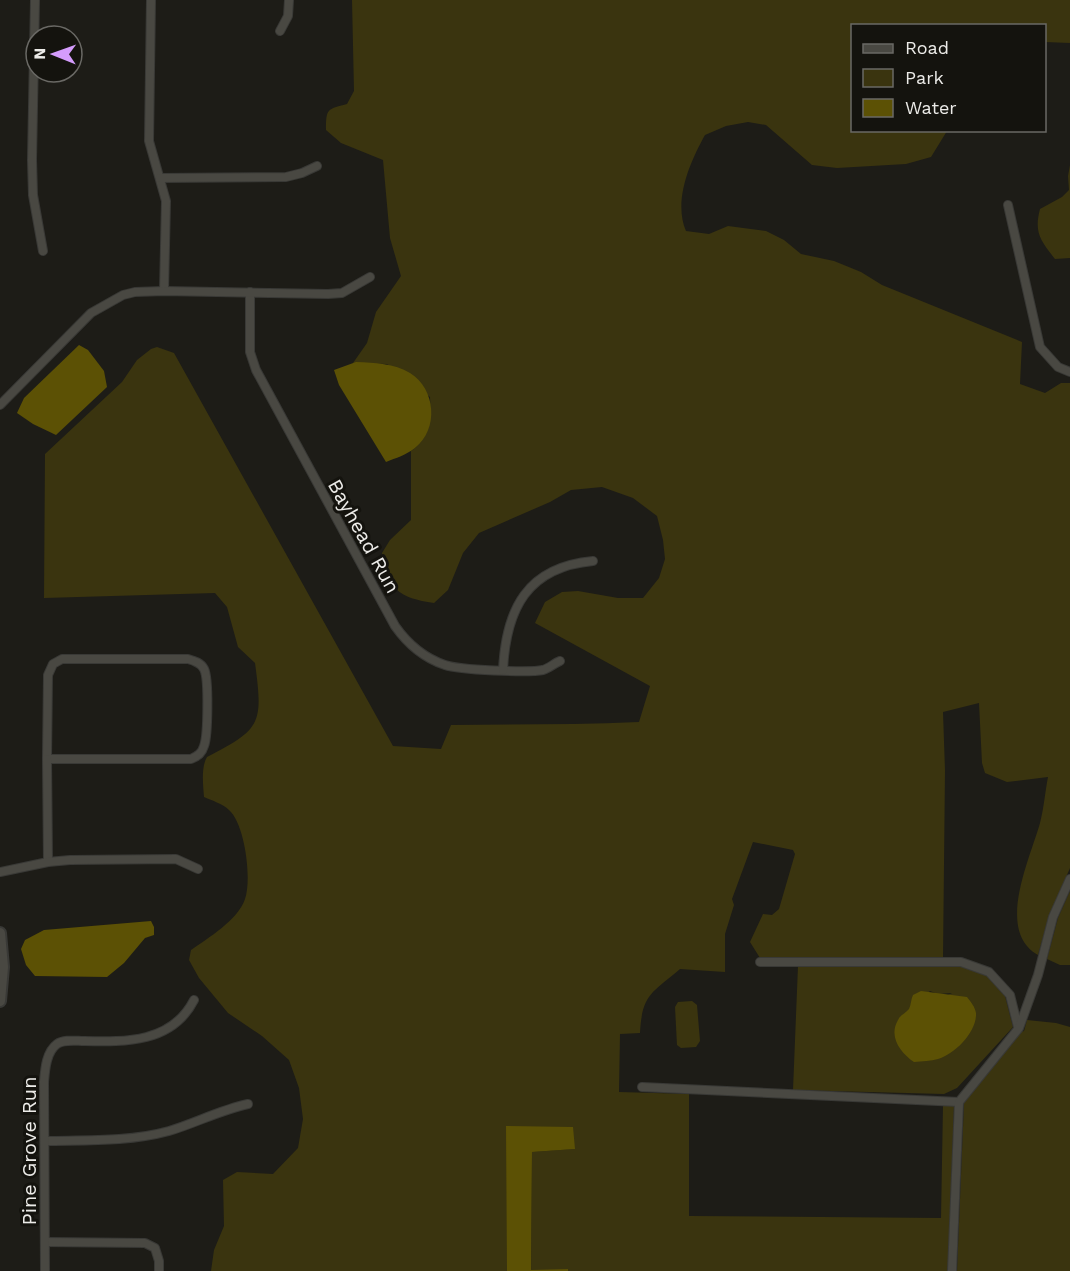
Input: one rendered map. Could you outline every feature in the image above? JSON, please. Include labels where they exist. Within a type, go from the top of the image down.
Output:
[{"type":"street","points":[[35,0],[33,195],[44,251]]},
{"type":"street","points":[[151,0],[149,141],[166,201],[164,291]]},
{"type":"street","points":[[280,31],[288,16],[289,0]]},
{"type":"street","points":[[160,178],[286,177],[317,166]]},
{"type":"street","points":[[1008,205],[1040,347],[1058,367],[1070,372]]},
{"type":"street","points":[[0,405],[91,313],[123,295],[135,292],[164,291],[342,293],[370,277]]},
{"type":"street","name":"Bayhead Run","points":[[250,292],[250,352],[255,370],[395,626],[406,641],[426,656],[445,665],[461,669],[543,670],[560,661]]},
{"type":"street","points":[[503,670],[504,644],[510,619],[524,596],[544,575],[572,563],[593,561]]},
{"type":"street","points":[[47,759],[183,759],[196,757],[200,754],[206,739],[205,670],[201,664],[188,659],[57,660],[49,668],[47,759],[48,862]]},
{"type":"street","points":[[0,872],[48,862],[176,860],[198,869]]},
{"type":"street","points":[[952,1271],[959,1102],[1019,1028],[1038,975],[1053,917],[1070,879]]},
{"type":"street","points":[[0,933],[3,967],[0,1000]]},
{"type":"street","points":[[760,962],[961,962],[989,972],[1010,994],[1019,1028]]},
{"type":"street","name":"Pine Grove Run","points":[[45,1271],[45,1071],[50,1053],[56,1045],[67,1041],[135,1041],[153,1035],[182,1018],[194,1000]]},
{"type":"street","points":[[642,1087],[959,1102]]},
{"type":"street","points":[[45,1142],[141,1136],[169,1131],[224,1110],[248,1104]]},
{"type":"street","points":[[45,1242],[145,1243],[155,1248],[159,1271]]},
{"type":"green space","points":[[352,0],[1070,0],[1070,43],[1046,42],[1046,24],[851,24],[851,132],[946,132],[931,157],[906,164],[837,168],[812,165],[766,125],[748,122],[726,126],[705,135],[689,169],[682,195],[682,219],[686,231],[709,234],[728,226],[766,231],[784,240],[801,254],[834,261],[861,272],[882,285],[1022,342],[1020,384],[1045,393],[1061,383],[1070,383],[1070,868],[1049,916],[1038,955],[1025,944],[1019,929],[1017,912],[1024,874],[1041,817],[1048,777],[1007,782],[985,773],[982,763],[979,703],[943,712],[945,770],[943,958],[760,958],[750,942],[763,914],[772,915],[779,909],[795,854],[793,850],[753,842],[732,899],[734,905],[725,934],[725,972],[680,969],[650,995],[643,1010],[640,1033],[620,1034],[619,1092],[689,1094],[689,1216],[941,1218],[943,1105],[954,1106],[948,1271],[531,1271],[532,1152],[574,1149],[507,1126],[507,1271],[211,1271],[214,1250],[224,1226],[223,1180],[237,1172],[273,1174],[298,1148],[303,1119],[299,1088],[289,1060],[262,1036],[228,1013],[199,978],[189,960],[191,950],[214,934],[236,914],[245,899],[247,890],[246,852],[239,827],[229,810],[204,797],[203,776],[207,757],[239,739],[255,722],[259,699],[255,663],[238,647],[227,607],[215,593],[44,598],[45,454],[122,382],[137,360],[151,349],[157,347],[174,353],[393,746],[441,749],[451,725],[639,722],[650,686],[535,623],[545,602],[562,592],[578,591],[618,598],[643,598],[659,578],[665,559],[657,516],[633,498],[602,487],[571,490],[550,502],[479,533],[463,553],[448,590],[434,603],[403,594],[391,583],[387,575],[382,553],[390,540],[411,520],[411,451],[418,446],[426,434],[430,397],[387,364],[353,363],[367,343],[376,312],[401,276],[390,238],[383,160],[341,143],[326,130],[326,118],[329,111],[347,104],[354,91]]},
{"type":"green space","points":[[1070,165],[1070,258],[1055,259],[1040,235],[1038,217],[1040,209],[1062,197],[1069,190]]},
{"type":"green space","points":[[1070,891],[1070,965],[1060,965],[1047,959],[1058,918]]},
{"type":"green space","points":[[798,966],[960,966],[986,975],[1005,996],[1013,1027],[957,1088],[944,1094],[793,1090]],"holes":[[[930,991],[938,994],[952,993],[898,1020]]]},
{"type":"green space","points":[[692,1001],[697,1005],[700,1041],[696,1047],[681,1048],[677,1045],[675,1007],[678,1002]]},
{"type":"green space","points":[[1027,1020],[1070,1027],[1070,1271],[957,1271],[964,1103],[1024,1031]]},
{"type":"water","points":[[79,345],[88,350],[104,371],[107,387],[56,435],[17,413],[24,398]]},
{"type":"water","points":[[356,362],[397,367],[419,380],[425,389],[431,409],[431,420],[423,440],[408,453],[386,462],[339,385],[334,370]]},
{"type":"water","points":[[151,921],[154,935],[145,938],[124,963],[107,977],[35,976],[26,965],[21,949],[25,940],[44,930]]},
{"type":"water","points":[[921,991],[967,997],[976,1013],[973,1028],[958,1047],[938,1059],[914,1062],[897,1044],[894,1032],[899,1018],[909,1009],[913,995]]},
{"type":"water","points":[[506,1126],[573,1127],[575,1149],[532,1152],[531,1270],[568,1269],[568,1271],[507,1271]]}]
